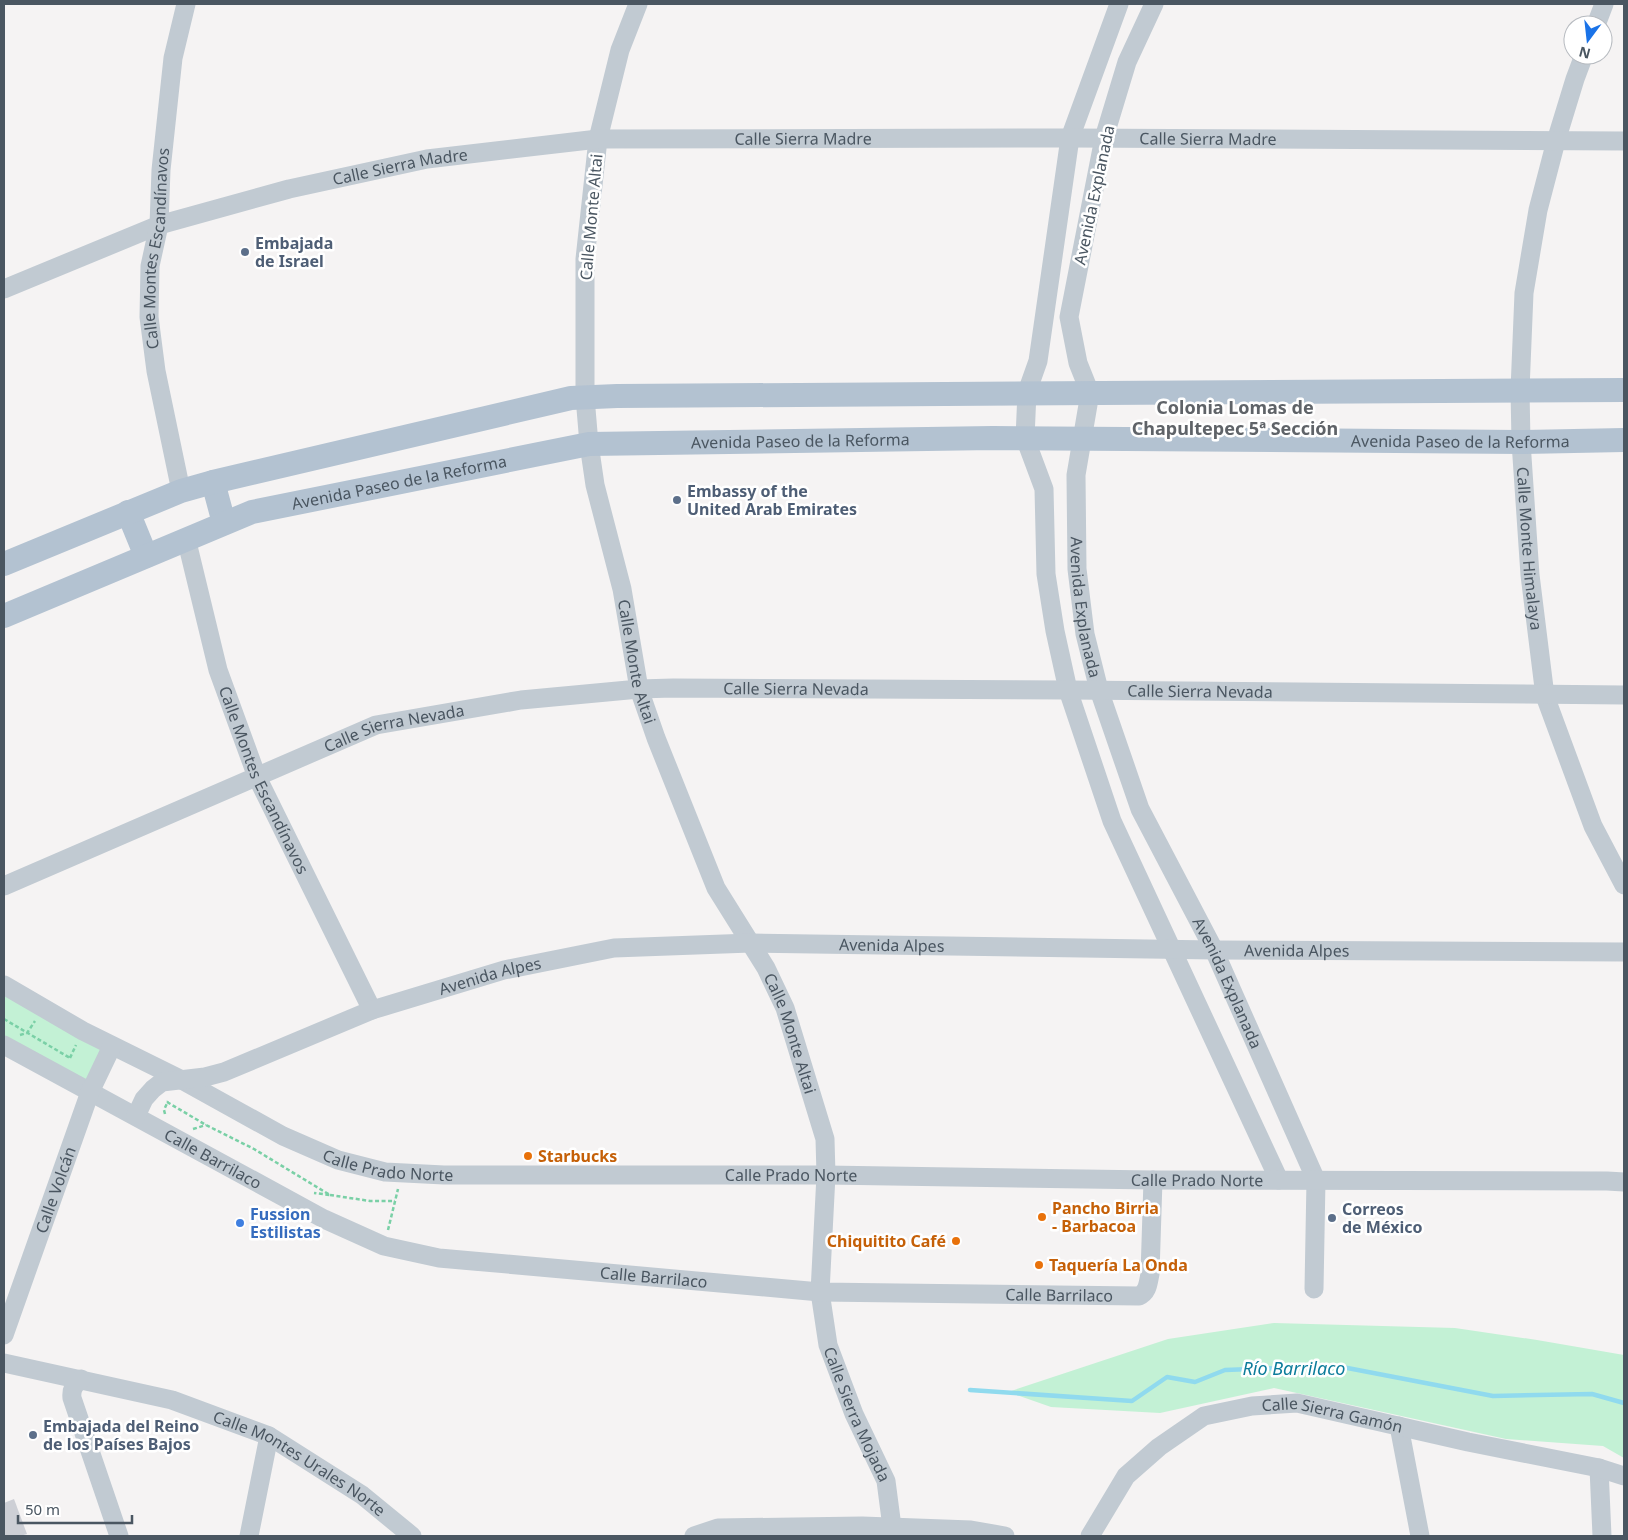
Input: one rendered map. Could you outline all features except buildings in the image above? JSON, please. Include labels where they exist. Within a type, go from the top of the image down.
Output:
[{"type":"main road","points":[[4,564],[181,491],[571,398],[1027,392],[1090,394],[1624,390]]},
{"type":"main road","name":"Avenida Paseo de la Reforma","points":[[4,616],[186,538],[252,512],[589,444],[1083,437],[1521,442],[1624,440]]},
{"type":"main road","points":[[213,482],[224,524]]},
{"type":"main road","points":[[128,512],[146,556]]},
{"type":"street","name":"Calle Montes Escandínavos","points":[[181,491],[156,371],[149,317],[150,266],[159,225],[161,170],[173,58],[186,4]]},
{"type":"street","name":"Calle Monte Altai","points":[[638,4],[620,50],[598,139],[584,259],[585,397],[589,444],[595,485],[622,589],[639,689],[656,738],[716,888],[766,968],[785,1008],[825,1139],[826,1175],[820,1292]]},
{"type":"street","name":"Avenida Explanada","points":[[1120,4],[1070,138],[1038,361],[1027,392],[1025,438],[1044,489],[1046,574],[1055,631],[1068,690],[1112,821],[1279,1180]]},
{"type":"street","name":"Avenida Explanada","points":[[1154,4],[1127,62],[1104,138],[1069,317],[1078,364],[1090,394],[1076,475],[1077,569],[1085,634],[1099,690],[1140,808],[1214,950],[1316,1180]]},
{"type":"street","name":"Calle Monte Himalaya","points":[[1580,65],[1556,140],[1538,210],[1524,293],[1520,390],[1521,442],[1530,575],[1545,696],[1593,826],[1624,884]]},
{"type":"street","name":"Calle Sierra Madre","points":[[4,289],[159,225],[289,189],[427,159],[598,139],[1104,138],[1624,141]]},
{"type":"street","name":"Calle Montes Escandínavos","points":[[186,538],[218,670],[257,777],[372,1010]]},
{"type":"street","name":"Calle Sierra Nevada","points":[[4,886],[376,725],[520,700],[639,689],[1099,690],[1624,696]]},
{"type":"street","name":"Avenida Alpes","points":[[136,1116],[144,1099],[162,1082],[175,1087],[224,1072],[372,1010],[504,970],[614,948],[751,943],[1214,950],[1624,952]]},
{"type":"street","name":"Calle Prado Norte","points":[[4,985],[112,1046],[175,1087],[338,1160],[385,1172],[454,1175],[826,1175],[1153,1180],[1624,1182]]},
{"type":"street","points":[[11,1040],[59,1076],[90,1092]]},
{"type":"street","name":"Calle Volcán","points":[[4,1335],[90,1092],[112,1046]]},
{"type":"street","name":"Calle Barrilaco","points":[[90,1092],[324,1219],[384,1246],[439,1258],[820,1292],[1139,1296],[1144,1294],[1147,1289],[1150,1274],[1153,1180]]},
{"type":"street","points":[[1314,1289],[1316,1180]]},
{"type":"street","name":"Calle Sierra Mojada","points":[[820,1292],[828,1345],[854,1414],[886,1481],[892,1532]]},
{"type":"street","name":"Calle Montes Urales Norte","points":[[4,1363],[172,1400],[269,1436],[362,1495],[412,1536]]},
{"type":"street","points":[[81,1379],[74,1384],[72,1398],[119,1536]]},
{"type":"street","name":"Calle Sierra Gamón","points":[[1090,1536],[1126,1476],[1159,1447],[1204,1416],[1252,1406],[1297,1403],[1599,1468],[1624,1476]]},
{"type":"street","points":[[1399,1426],[1420,1536]]},
{"type":"street","points":[[250,1536],[269,1436]]},
{"type":"street","points":[[1599,1468],[1602,1536]]},
{"type":"street","points":[[694,1536],[718,1528],[892,1532],[971,1530],[1005,1536]]},
{"type":"path","points":[[11,1040],[27,1033],[42,1008]]},
{"type":"path","points":[[4,1019],[70,1058]]},
{"type":"path","points":[[59,1076],[83,1031]]},
{"type":"path","points":[[167,1120],[164,1110],[175,1087]]},
{"type":"path","points":[[167,1102],[206,1126],[254,1149],[330,1194]]},
{"type":"path","points":[[384,1246],[401,1172]]},
{"type":"path","points":[[306,1192],[330,1194],[370,1202],[395,1201]]},
{"type":"green space","points":[[4,985],[112,1046],[90,1092],[4,1045]]},
{"type":"green space","points":[[1274,1323],[1455,1328],[1624,1355],[1624,1458],[1603,1446],[1506,1439],[1274,1388],[1160,1413],[1051,1407],[1008,1392],[1168,1339]]},
{"type":"waterway","name":"Río Barrilaco","points":[[970,1390],[1132,1401],[1167,1377],[1195,1382],[1225,1370],[1337,1366],[1493,1396],[1592,1394],[1624,1403]]},
{"type":"place","name":"Embajada de Israel","points":[[245,252]]},
{"type":"place","name":"Embassy of the United Arab Emirates","points":[[677,500]]},
{"type":"place","name":"Starbucks","points":[[528,1156]]},
{"type":"place","name":"Pancho Birria - Barbacoa","points":[[1042,1217]]},
{"type":"place","name":"Correos de México","points":[[1332,1218]]},
{"type":"place","name":"Fussion Estilistas","points":[[240,1223]]},
{"type":"place","name":"Chiquitito Café","points":[[956,1241]]},
{"type":"place","name":"Taquería La Onda","points":[[1039,1265]]},
{"type":"place","name":"Embajada del Reino de los Países Bajos","points":[[33,1435]]},
{"type":"district","name":"Colonia Lomas de Chapultepec 5ª Sección","points":[[1235,418]]}]
